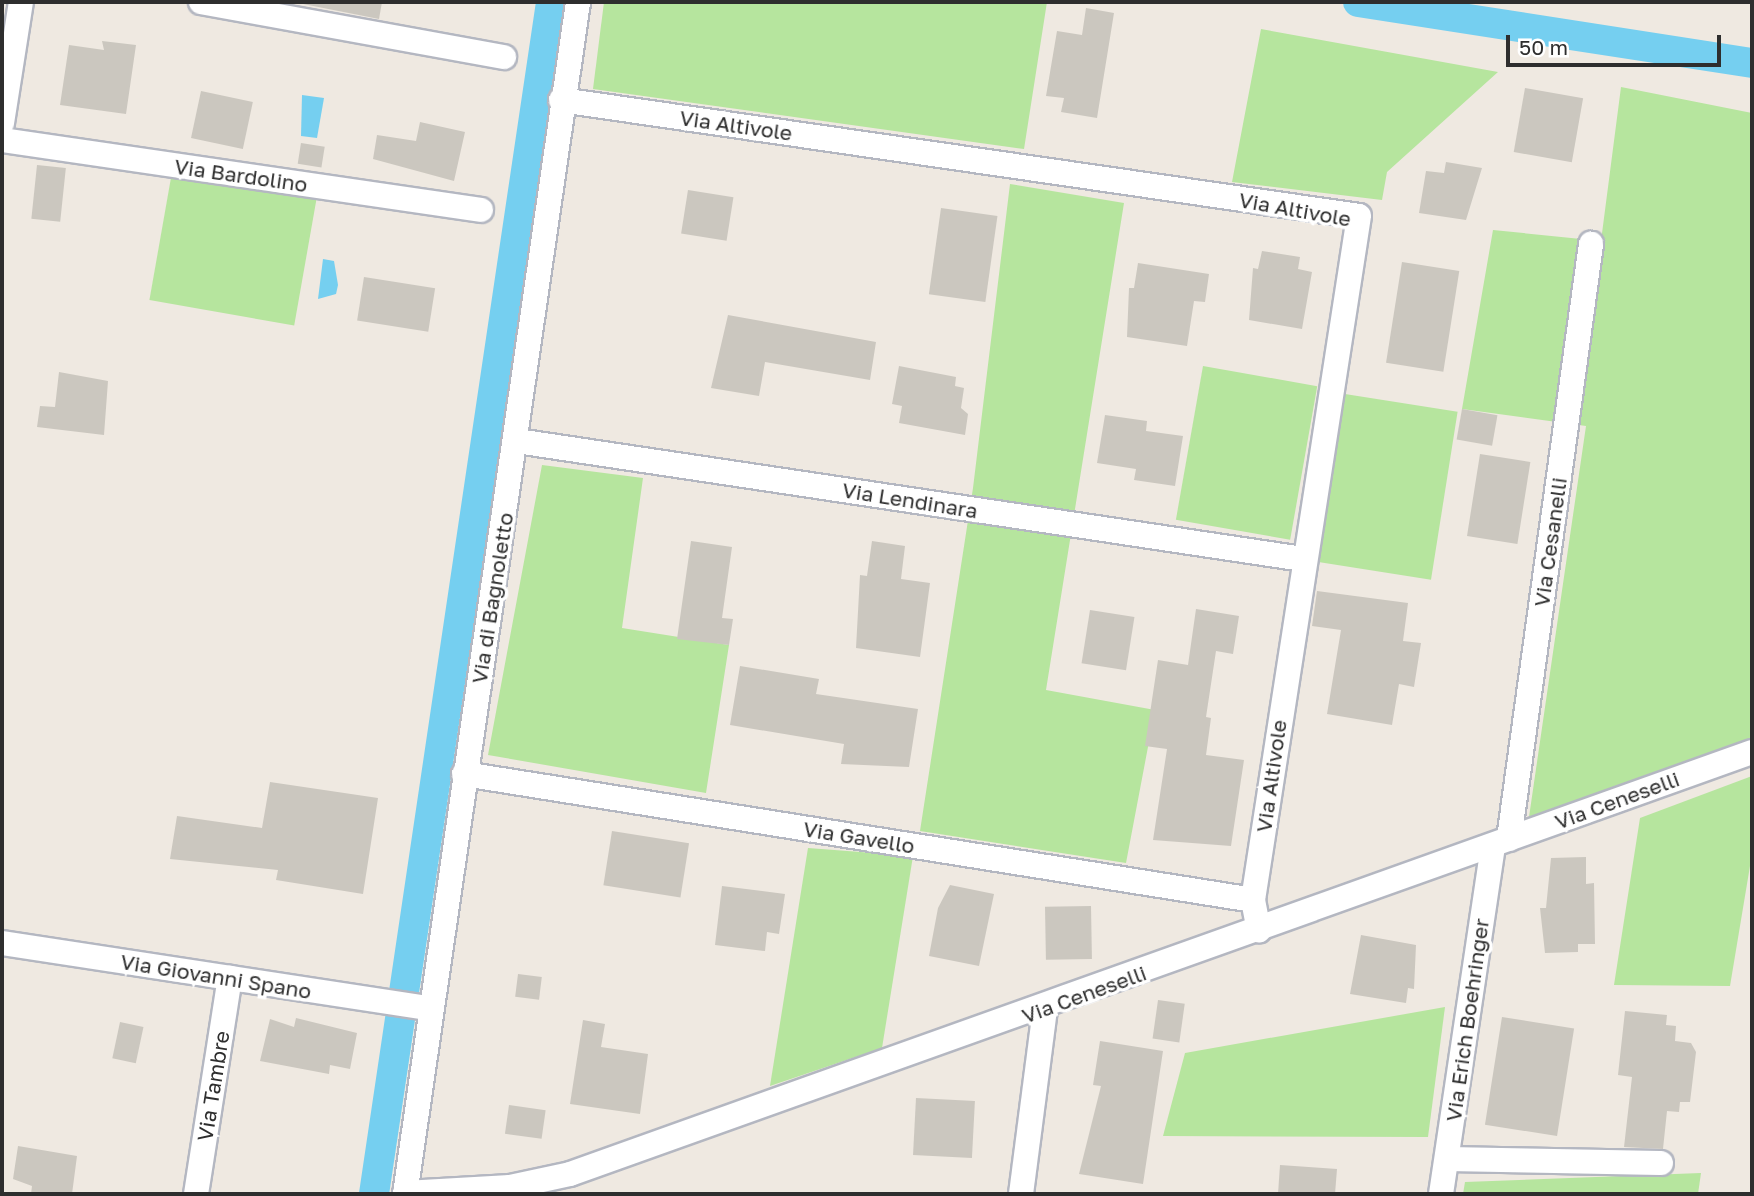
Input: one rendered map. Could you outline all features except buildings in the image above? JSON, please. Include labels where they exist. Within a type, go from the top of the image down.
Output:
[{"type":"street","points":[[2,123],[8,42],[21,2]]},
{"type":"street","points":[[201,2],[504,58]]},
{"type":"street","name":"Via di Bagnoletto","points":[[405,1194],[422,1008],[464,774],[517,441],[561,100],[578,2]]},
{"type":"street","name":"Via Altivole","points":[[561,100],[1359,216],[1303,559],[1253,900],[1259,930]]},
{"type":"street","name":"Via Bardolino","points":[[2,140],[481,210]]},
{"type":"street","name":"Via Cesanelli","points":[[1501,842],[1591,244]]},
{"type":"street","name":"Via Lendinara","points":[[517,441],[1303,559]]},
{"type":"street","name":"Via Ceneselli","points":[[405,1194],[510,1186],[570,1174],[1045,1009],[1752,752]]},
{"type":"street","name":"Via Gavello","points":[[464,774],[1253,900]]},
{"type":"street","name":"Via Erich Boehringer","points":[[1441,1194],[1501,842]]},
{"type":"street","name":"Via Giovanni Spano","points":[[2,948],[230,978],[422,1008]]},
{"type":"street","name":"Via Tambre","points":[[196,1194],[230,978]]},
{"type":"street","points":[[1021,1194],[1045,1009]]},
{"type":"street","points":[[1447,1159],[1661,1163]]},
{"type":"green space","points":[[604,2],[1047,2],[1024,149],[593,89]]},
{"type":"green space","points":[[1261,29],[1498,72],[1387,172],[1382,200],[1232,182]]},
{"type":"green space","points":[[1621,87],[1752,113],[1752,745],[1529,817],[1586,426],[1462,409],[1493,230],[1601,241]]},
{"type":"green space","points":[[172,172],[317,198],[294,326],[149,300]]},
{"type":"green space","points":[[1010,184],[1124,203],[1046,690],[1155,710],[1126,863],[920,831],[973,488]]},
{"type":"green space","points":[[1203,366],[1317,386],[1290,540],[1176,520]]},
{"type":"green space","points":[[1345,394],[1458,412],[1431,580],[1318,562]]},
{"type":"green space","points":[[542,465],[643,478],[622,628],[729,645],[706,793],[488,755]]},
{"type":"green space","points":[[1752,776],[1752,854],[1730,986],[1614,985],[1640,818]]},
{"type":"green space","points":[[808,848],[913,856],[882,1048],[770,1086]]},
{"type":"green space","points":[[1445,1007],[1428,1137],[1163,1136],[1185,1053]]},
{"type":"green space","points":[[1701,1173],[1698,1194],[1463,1194],[1465,1182]]},
{"type":"water","points":[[302,95],[324,98],[317,138],[301,136]]},
{"type":"water","points":[[323,259],[334,261],[338,285],[336,294],[318,299]]},
{"type":"waterway","points":[[374,1194],[551,2]]},
{"type":"waterway","points":[[1358,2],[1752,63]]}]
